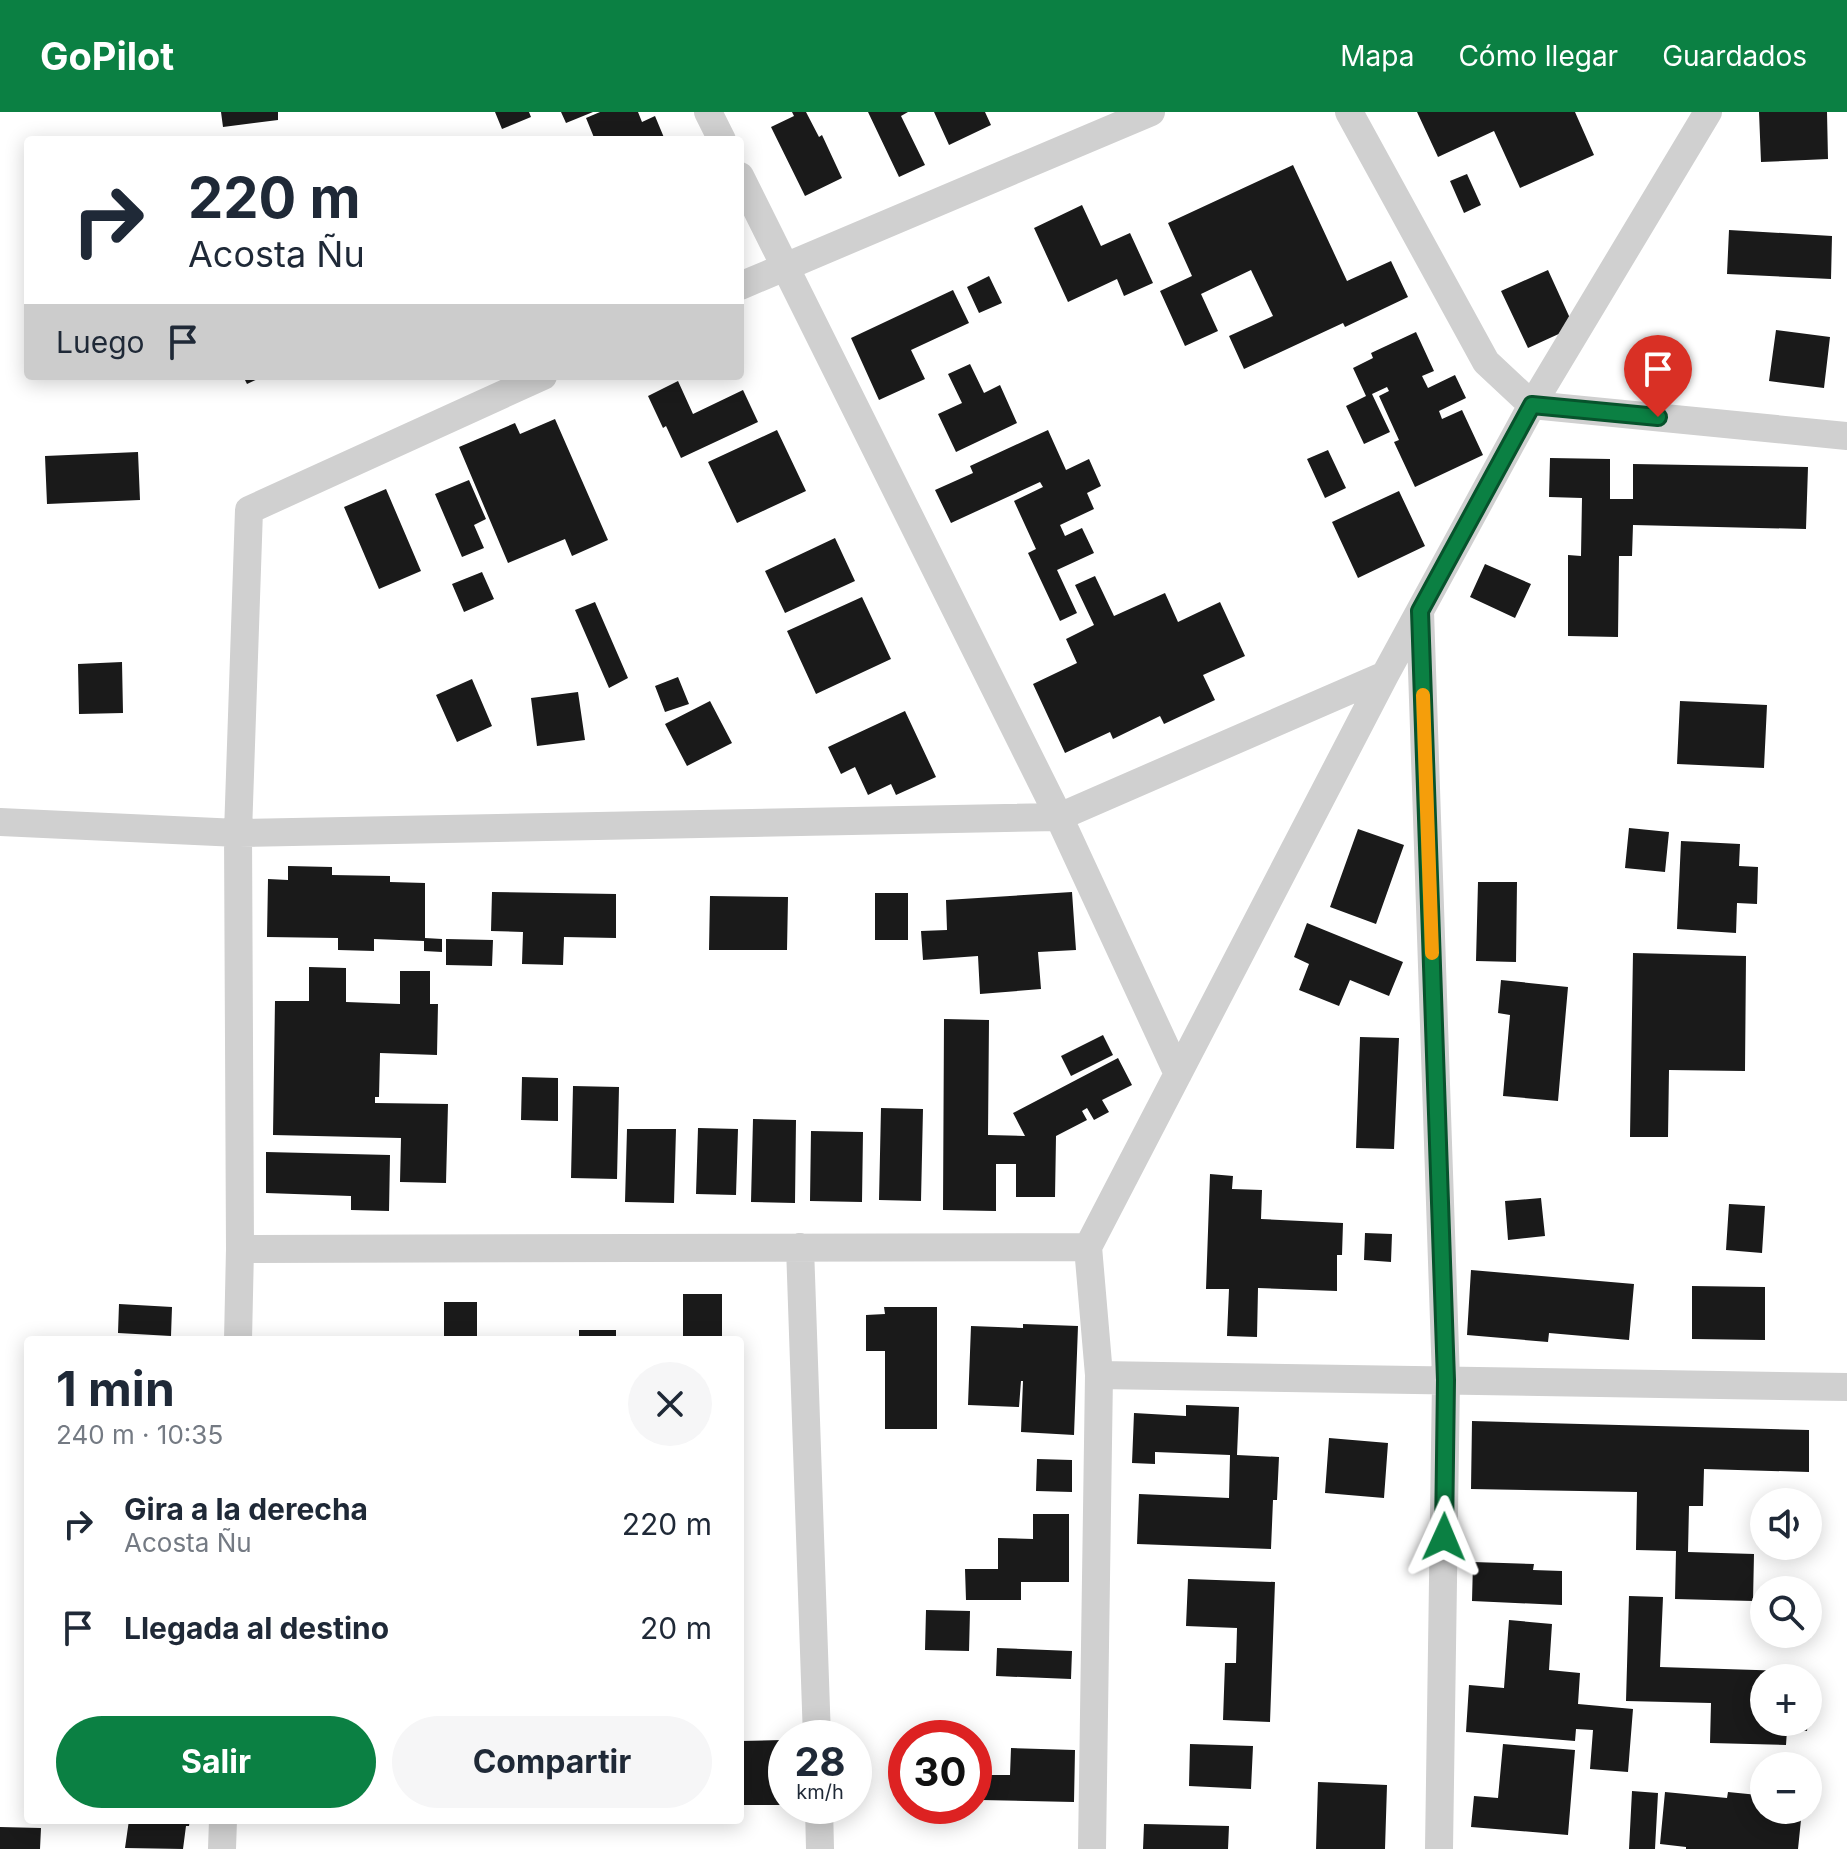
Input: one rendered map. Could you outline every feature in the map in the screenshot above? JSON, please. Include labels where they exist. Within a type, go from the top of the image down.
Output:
[{"type":"street","points":[[708,112],[720,136]]},
{"type":"street","points":[[744,284],[1151,112]]},
{"type":"street","points":[[1349,112],[1486,362],[1532,405],[1847,436]]},
{"type":"street","points":[[1092,1849],[1099,1375],[1088,1247],[1385,675],[1532,405],[1708,112]]},
{"type":"street","points":[[744,184],[1059,817],[1178,1074]]},
{"type":"street","points":[[238,1336],[238,833],[249,510],[534,380]]},
{"type":"street","points":[[1420,611],[1446,1380],[1439,1849]]},
{"type":"street","points":[[0,822],[238,833],[1059,817],[1385,675]]},
{"type":"street","points":[[800,1247],[816,1720]]},
{"type":"street","points":[[240,1249],[1088,1247]]},
{"type":"street","points":[[1099,1375],[1847,1387]]},
{"type":"street","points":[[222,1849],[223,1824]]},
{"type":"street","points":[[819,1824],[820,1849]]},
{"type":"building","points":[[221,112],[278,112],[278,120],[223,127]]},
{"type":"building","points":[[495,112],[529,112],[531,117],[502,129]]},
{"type":"building","points":[[561,112],[593,112],[566,123]]},
{"type":"building","points":[[600,112],[638,112],[642,122],[655,116],[663,136],[593,136],[586,118]]},
{"type":"building","points":[[792,112],[806,112],[819,137],[822,135],[842,178],[805,196],[771,127],[794,116]]},
{"type":"building","points":[[868,112],[908,112],[901,116],[925,165],[899,177]]},
{"type":"building","points":[[934,112],[985,112],[991,125],[949,145]]},
{"type":"building","points":[[1417,112],[1575,112],[1594,155],[1520,188],[1494,131],[1438,157]]},
{"type":"building","points":[[1759,112],[1827,112],[1828,159],[1761,162]]},
{"type":"building","points":[[1293,165],[1347,281],[1391,261],[1408,297],[1244,369],[1229,336],[1273,316],[1251,270],[1201,294],[1218,331],[1185,346],[1160,291],[1192,276],[1168,223]]},
{"type":"building","points":[[1467,174],[1481,205],[1464,213],[1450,181]]},
{"type":"building","points":[[1082,205],[1101,246],[1130,233],[1153,283],[1124,296],[1117,279],[1068,302],[1034,228]]},
{"type":"building","points":[[1729,230],[1832,236],[1831,279],[1727,274]]},
{"type":"building","points":[[1548,270],[1574,327],[1528,348],[1501,291]]},
{"type":"building","points":[[989,276],[1002,303],[979,313],[967,287]]},
{"type":"building","points":[[953,290],[969,323],[911,350],[925,379],[879,400],[851,338]]},
{"type":"building","points":[[1776,330],[1830,337],[1824,388],[1769,381]]},
{"type":"building","points":[[1416,332],[1434,371],[1422,376],[1428,388],[1455,375],[1466,398],[1439,411],[1442,419],[1462,410],[1483,455],[1415,487],[1394,442],[1399,440],[1379,396],[1389,391],[1387,387],[1372,394],[1390,432],[1364,444],[1346,406],[1366,396],[1353,368],[1373,358],[1371,353]]},
{"type":"building","points":[[970,364],[984,393],[1000,385],[1017,423],[956,452],[938,414],[962,403],[948,374]]},
{"type":"building","points":[[678,381],[693,414],[743,390],[758,422],[681,458],[648,396]]},
{"type":"building","points":[[555,419],[608,540],[572,556],[565,539],[508,563],[459,447],[515,423],[520,434]]},
{"type":"building","points":[[777,430],[806,491],[737,523],[708,462]]},
{"type":"building","points":[[1048,430],[1066,470],[1089,459],[1101,486],[1087,493],[1094,509],[1060,525],[1065,536],[1082,528],[1094,553],[1057,570],[1077,613],[1060,621],[1028,553],[1036,549],[1014,501],[1043,487],[1040,482],[951,523],[935,490],[973,473],[970,466]]},
{"type":"building","points":[[1328,450],[1346,488],[1325,498],[1307,459]]},
{"type":"building","points":[[138,452],[140,500],[47,504],[45,456]]},
{"type":"building","points":[[1550,458],[1610,459],[1610,499],[1633,499],[1633,464],[1808,467],[1806,529],[1633,525],[1632,556],[1619,556],[1618,637],[1568,636],[1568,555],[1581,556],[1582,498],[1549,497]]},
{"type":"building","points":[[469,480],[486,519],[474,525],[484,548],[462,557],[435,494]]},
{"type":"building","points":[[386,489],[421,571],[379,589],[344,507]]},
{"type":"building","points":[[1399,491],[1425,546],[1358,578],[1332,522]]},
{"type":"building","points":[[835,538],[855,581],[785,613],[765,571]]},
{"type":"building","points":[[1485,564],[1531,584],[1515,618],[1470,597]]},
{"type":"building","points":[[482,572],[494,599],[464,612],[452,584]]},
{"type":"building","points":[[1095,576],[1114,616],[1165,593],[1178,622],[1220,602],[1245,656],[1203,675],[1215,700],[1164,724],[1160,716],[1113,739],[1110,732],[1065,753],[1033,684],[1077,663],[1066,639],[1094,625],[1075,585]]},
{"type":"building","points":[[862,597],[891,659],[816,694],[787,631]]},
{"type":"building","points":[[595,602],[628,678],[609,688],[575,610]]},
{"type":"building","points":[[122,662],[123,713],[79,714],[78,664]]},
{"type":"building","points":[[678,677],[689,704],[665,712],[655,686]]},
{"type":"building","points":[[472,679],[492,726],[457,742],[436,695]]},
{"type":"building","points":[[578,692],[585,740],[537,746],[531,698]]},
{"type":"building","points":[[710,701],[732,743],[687,766],[665,724]]},
{"type":"building","points":[[1680,701],[1767,705],[1764,768],[1677,764]]},
{"type":"building","points":[[905,711],[936,777],[896,795],[891,784],[868,795],[855,767],[841,774],[828,747]]},
{"type":"building","points":[[1629,828],[1669,832],[1665,872],[1625,868]]},
{"type":"building","points":[[1358,829],[1404,845],[1376,924],[1330,907]]},
{"type":"building","points":[[1681,841],[1740,844],[1739,866],[1758,867],[1757,904],[1737,903],[1736,933],[1677,929]]},
{"type":"building","points":[[288,866],[332,867],[332,875],[390,876],[390,882],[425,883],[425,938],[442,939],[442,952],[424,951],[424,941],[374,939],[374,951],[338,950],[338,938],[267,937],[268,879],[288,880]]},
{"type":"building","points":[[1478,882],[1517,882],[1516,962],[1476,961]]},
{"type":"building","points":[[492,892],[616,894],[616,938],[564,937],[563,965],[522,964],[523,932],[491,931]]},
{"type":"building","points":[[1072,892],[1076,950],[1038,952],[1041,989],[980,994],[978,956],[923,960],[921,931],[947,930],[946,900]]},
{"type":"building","points":[[875,893],[908,893],[908,940],[875,940]]},
{"type":"building","points":[[710,896],[788,897],[787,950],[709,950]]},
{"type":"building","points":[[1307,923],[1403,962],[1389,996],[1350,980],[1339,1006],[1299,990],[1309,964],[1294,957]]},
{"type":"building","points":[[446,939],[493,940],[492,966],[446,965]]},
{"type":"building","points":[[1633,953],[1746,956],[1745,1071],[1669,1070],[1668,1137],[1630,1137]]},
{"type":"building","points":[[309,967],[346,968],[346,1002],[400,1004],[400,971],[430,971],[430,1004],[438,1004],[437,1055],[380,1053],[379,1097],[375,1097],[375,1103],[448,1104],[446,1183],[400,1182],[401,1138],[273,1135],[275,1001],[309,1001]]},
{"type":"building","points":[[1501,980],[1568,987],[1558,1101],[1503,1096],[1510,1015],[1498,1013]]},
{"type":"building","points":[[944,1019],[989,1020],[988,1135],[1025,1136],[1013,1113],[1118,1058],[1132,1085],[1102,1100],[1109,1112],[1094,1120],[1087,1108],[1082,1111],[1087,1120],[1056,1136],[1055,1197],[1016,1197],[1016,1164],[996,1164],[996,1211],[943,1210]]},
{"type":"building","points":[[1103,1035],[1113,1055],[1071,1076],[1061,1056]]},
{"type":"building","points":[[1360,1037],[1399,1038],[1394,1149],[1356,1148]]},
{"type":"building","points":[[522,1077],[558,1078],[558,1121],[521,1120]]},
{"type":"building","points":[[573,1086],[619,1087],[617,1179],[571,1178]]},
{"type":"building","points":[[881,1108],[923,1109],[921,1201],[879,1200]]},
{"type":"building","points":[[753,1119],[796,1120],[795,1203],[751,1202]]},
{"type":"building","points":[[698,1128],[738,1129],[736,1195],[696,1194]]},
{"type":"building","points":[[627,1129],[676,1129],[674,1203],[625,1202]]},
{"type":"building","points":[[811,1131],[863,1132],[862,1202],[810,1201]]},
{"type":"building","points":[[266,1152],[390,1155],[389,1211],[351,1210],[351,1196],[266,1193]]},
{"type":"building","points":[[1210,1174],[1233,1176],[1232,1189],[1262,1190],[1261,1219],[1343,1223],[1342,1255],[1337,1255],[1337,1291],[1258,1288],[1257,1337],[1227,1336],[1229,1289],[1206,1289]]},
{"type":"building","points":[[1541,1198],[1545,1236],[1508,1240],[1505,1201]]},
{"type":"building","points":[[1729,1204],[1765,1206],[1762,1253],[1726,1250]]},
{"type":"building","points":[[1365,1233],[1392,1234],[1391,1262],[1364,1260]]},
{"type":"building","points":[[1471,1270],[1634,1284],[1629,1340],[1549,1333],[1548,1342],[1467,1335]]},
{"type":"building","points":[[1692,1286],[1765,1287],[1765,1340],[1692,1339]]},
{"type":"building","points":[[683,1294],[722,1294],[722,1336],[683,1336]]},
{"type":"building","points":[[444,1302],[477,1302],[477,1336],[444,1336]]},
{"type":"building","points":[[119,1304],[172,1307],[171,1336],[118,1333]]},
{"type":"building","points":[[884,1307],[937,1307],[937,1429],[885,1429],[885,1351],[866,1351],[866,1315],[885,1314]]},
{"type":"building","points":[[1023,1324],[1078,1326],[1074,1435],[1021,1432],[1023,1381],[1019,1407],[968,1405],[971,1326],[1023,1328]]},
{"type":"building","points":[[579,1330],[616,1330],[616,1336],[579,1336]]},
{"type":"building","points":[[1186,1405],[1239,1407],[1237,1455],[1279,1457],[1271,1549],[1137,1544],[1139,1494],[1229,1498],[1230,1455],[1155,1452],[1155,1464],[1132,1463],[1134,1413],[1186,1416]]},
{"type":"building","points":[[1472,1421],[1809,1430],[1809,1472],[1704,1469],[1703,1506],[1689,1506],[1688,1552],[1750,1554],[1750,1560],[1754,1560],[1750,1601],[1675,1599],[1676,1551],[1636,1550],[1637,1492],[1471,1489]]},
{"type":"building","points":[[1329,1438],[1388,1443],[1384,1498],[1325,1493]]},
{"type":"building","points":[[1037,1459],[1072,1460],[1072,1492],[1036,1491]]},
{"type":"building","points":[[1033,1514],[1069,1514],[1069,1582],[1021,1582],[1021,1600],[966,1600],[965,1569],[998,1569],[998,1538],[1033,1539]]},
{"type":"building","points":[[1473,1562],[1534,1564],[1533,1570],[1562,1571],[1562,1605],[1472,1601]]},
{"type":"building","points":[[1188,1579],[1275,1582],[1270,1722],[1223,1720],[1225,1663],[1236,1663],[1237,1628],[1186,1626]]},
{"type":"building","points":[[1629,1596],[1663,1597],[1660,1667],[1750,1670],[1750,1736],[1787,1736],[1786,1745],[1710,1743],[1711,1703],[1626,1701]]},
{"type":"building","points":[[926,1610],[970,1611],[969,1651],[925,1650]]},
{"type":"building","points":[[1509,1620],[1552,1624],[1549,1670],[1580,1673],[1578,1704],[1633,1709],[1628,1772],[1590,1769],[1593,1730],[1576,1729],[1575,1741],[1466,1732],[1469,1685],[1504,1688]]},
{"type":"building","points":[[997,1648],[1072,1651],[1071,1679],[996,1676]]},
{"type":"building","points":[[768,1740],[768,1805],[744,1805],[744,1741]]},
{"type":"building","points":[[1190,1744],[1253,1746],[1251,1789],[1189,1786]]},
{"type":"building","points":[[1503,1744],[1575,1750],[1568,1835],[1471,1827],[1474,1796],[1498,1798]]},
{"type":"building","points":[[1011,1748],[1075,1750],[1074,1802],[992,1800],[992,1775],[1010,1775]]},
{"type":"building","points":[[1318,1782],[1387,1785],[1385,1849],[1316,1849]]},
{"type":"building","points":[[1632,1791],[1658,1793],[1655,1849],[1629,1849]]},
{"type":"building","points":[[1665,1792],[1727,1798],[1728,1792],[1750,1794],[1750,1824],[1801,1824],[1798,1849],[1686,1849],[1660,1844]]},
{"type":"building","points":[[128,1824],[189,1824],[186,1826],[183,1849],[125,1848]]},
{"type":"building","points":[[1144,1824],[1229,1826],[1228,1849],[1143,1849]]},
{"type":"building","points":[[0,1827],[41,1828],[40,1849],[0,1849]]},
{"type":"slow traffic","points":[[1423,695],[1432,953]]},
{"type":"route","points":[[1444,1537],[1446,1380],[1420,611],[1532,405],[1658,417]]}]
